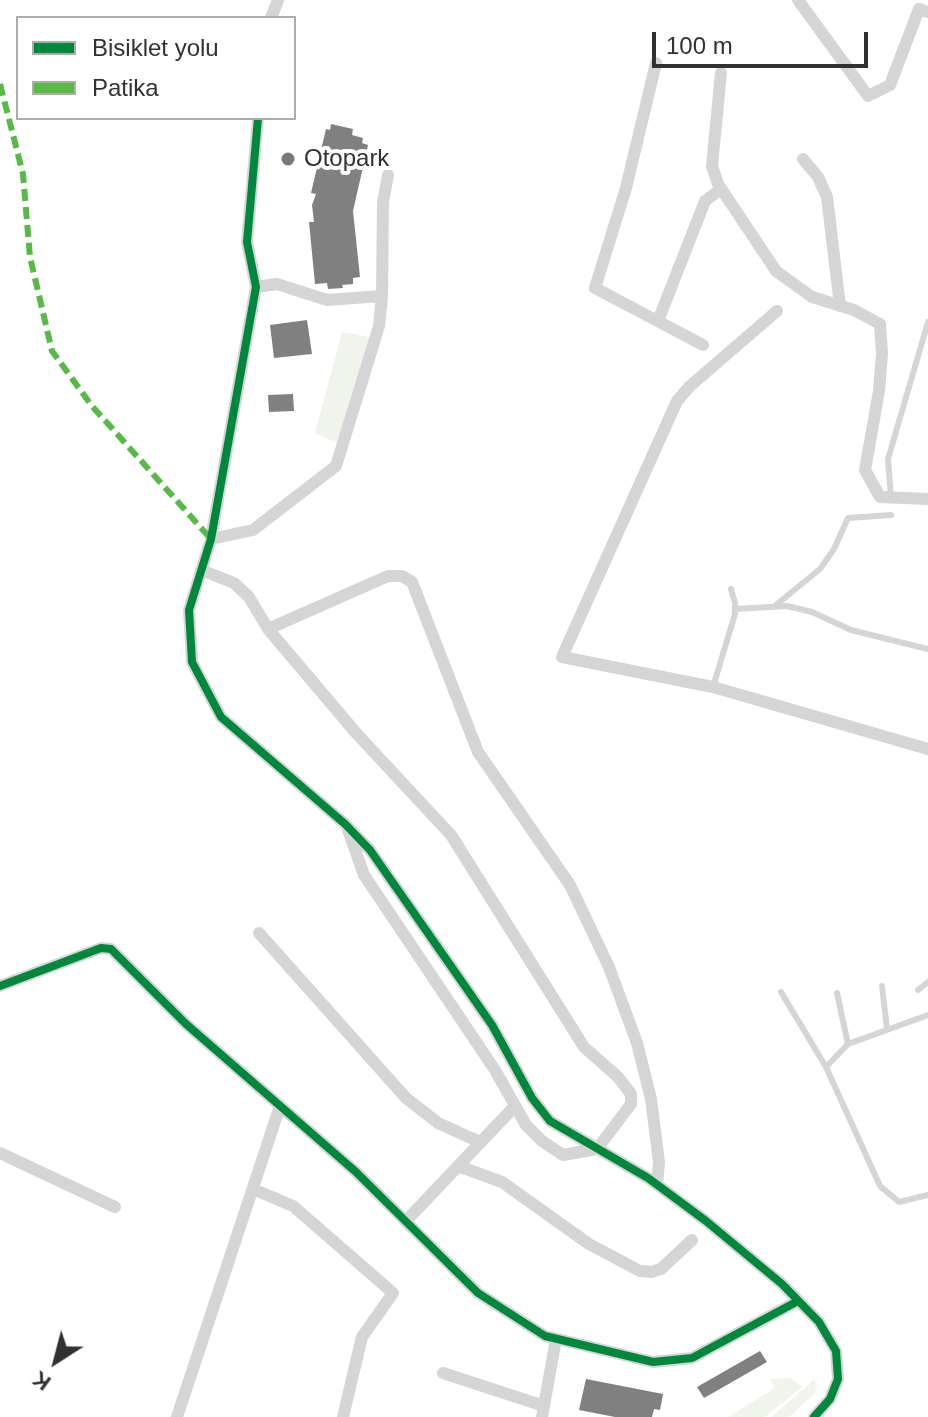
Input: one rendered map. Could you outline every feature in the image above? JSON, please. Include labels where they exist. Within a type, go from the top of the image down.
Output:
[{"type":"street","points":[[798,0],[868,96],[890,85],[923,7]]},
{"type":"street","points":[[656,63],[626,188],[595,288],[703,345]]},
{"type":"street","points":[[721,73],[712,166],[721,189],[776,271],[812,297],[880,324],[882,354],[879,391],[865,470],[880,497],[928,499]]},
{"type":"street","points":[[258,120],[247,242],[256,287],[211,539],[189,610],[192,662],[221,717],[345,824],[370,850],[492,1025],[550,1121],[657,1185],[782,1284],[819,1322],[836,1351],[838,1379],[830,1399],[814,1417]]},
{"type":"street","points":[[803,159],[818,177],[827,197],[840,306]]},
{"type":"street","points":[[211,539],[253,530],[336,466],[379,326],[383,202],[388,175]]},
{"type":"street","points":[[658,321],[705,201],[721,189]]},
{"type":"street","points":[[256,287],[277,284],[327,300],[382,296]]},
{"type":"street","points":[[777,311],[690,386],[677,401],[562,657],[713,687],[928,749]]},
{"type":"street","points":[[201,570],[234,583],[249,597],[268,629],[357,734],[451,835],[584,1047],[618,1077],[631,1094],[631,1104],[597,1149],[563,1155],[526,1125],[495,1070],[364,875],[345,824]]},
{"type":"street","points":[[268,629],[388,576],[402,576],[412,582],[478,752],[570,885],[609,967],[637,1043],[651,1099],[659,1162],[657,1185]]},
{"type":"street","points":[[259,933],[406,1098],[438,1123],[480,1142]]},
{"type":"street","points":[[0,986],[101,948],[111,949],[164,1003],[356,1172],[478,1293],[545,1336],[653,1362],[692,1358],[798,1301]]},
{"type":"street","points":[[177,1417],[280,1106]]},
{"type":"street","points":[[406,1221],[515,1106]]},
{"type":"street","points":[[0,1153],[115,1207]]},
{"type":"street","points":[[458,1166],[502,1182],[589,1244],[640,1271],[661,1269],[692,1240]]},
{"type":"street","points":[[253,1189],[293,1206],[393,1293],[362,1337],[343,1417]]},
{"type":"street","points":[[443,1373],[543,1412],[556,1339]]},
{"type":"lane","points":[[891,498],[888,459],[928,322]]},
{"type":"lane","points":[[774,606],[820,569],[834,549],[848,518],[891,515]]},
{"type":"lane","points":[[713,687],[735,609],[731,589]]},
{"type":"lane","points":[[735,609],[787,606],[812,612],[851,630],[928,649]]},
{"type":"lane","points":[[918,990],[928,982]]},
{"type":"lane","points":[[882,986],[887,1029]]},
{"type":"lane","points":[[781,992],[826,1067],[880,1186],[899,1202],[928,1195]]},
{"type":"lane","points":[[837,993],[848,1044]]},
{"type":"lane","points":[[826,1067],[848,1044],[928,1015]]},
{"type":"shaded area","points":[[342,332],[370,337],[337,443],[315,433]]},
{"type":"shaded area","points":[[791,1378],[802,1387],[765,1417],[728,1417],[775,1388],[770,1379]]},
{"type":"shaded area","points":[[815,1379],[816,1392],[789,1417],[771,1417]]},
{"type":"building","points":[[331,124],[353,129],[352,135],[363,138],[362,143],[368,145],[353,211],[360,277],[353,278],[353,284],[342,285],[343,288],[328,289],[327,283],[315,284],[309,222],[314,222],[312,205],[316,194],[311,193],[326,129],[330,130]]},
{"type":"building","points":[[307,320],[312,354],[274,358],[270,325]]},
{"type":"building","points":[[293,394],[294,411],[269,412],[268,395]]},
{"type":"building","points":[[760,1351],[767,1362],[704,1398],[697,1387]]},
{"type":"building","points":[[586,1379],[663,1394],[660,1410],[654,1409],[652,1417],[615,1417],[579,1410]]},
{"type":"marked path","points":[[0,84],[23,174],[30,257],[52,351],[92,406],[211,539]]},
{"type":"cycle path","points":[[258,120],[247,242],[256,287],[211,539],[189,610],[192,662],[221,717],[345,824],[370,850],[492,1025],[532,1098],[550,1121],[648,1178],[706,1221],[782,1284],[819,1322],[836,1351],[838,1379],[830,1399],[814,1417]]},
{"type":"cycle path","points":[[0,986],[101,948],[111,949],[186,1024],[356,1172],[478,1293],[545,1336],[653,1362],[692,1358],[798,1301]]},
{"type":"place","name":"Otopark","points":[[288,159]]}]
